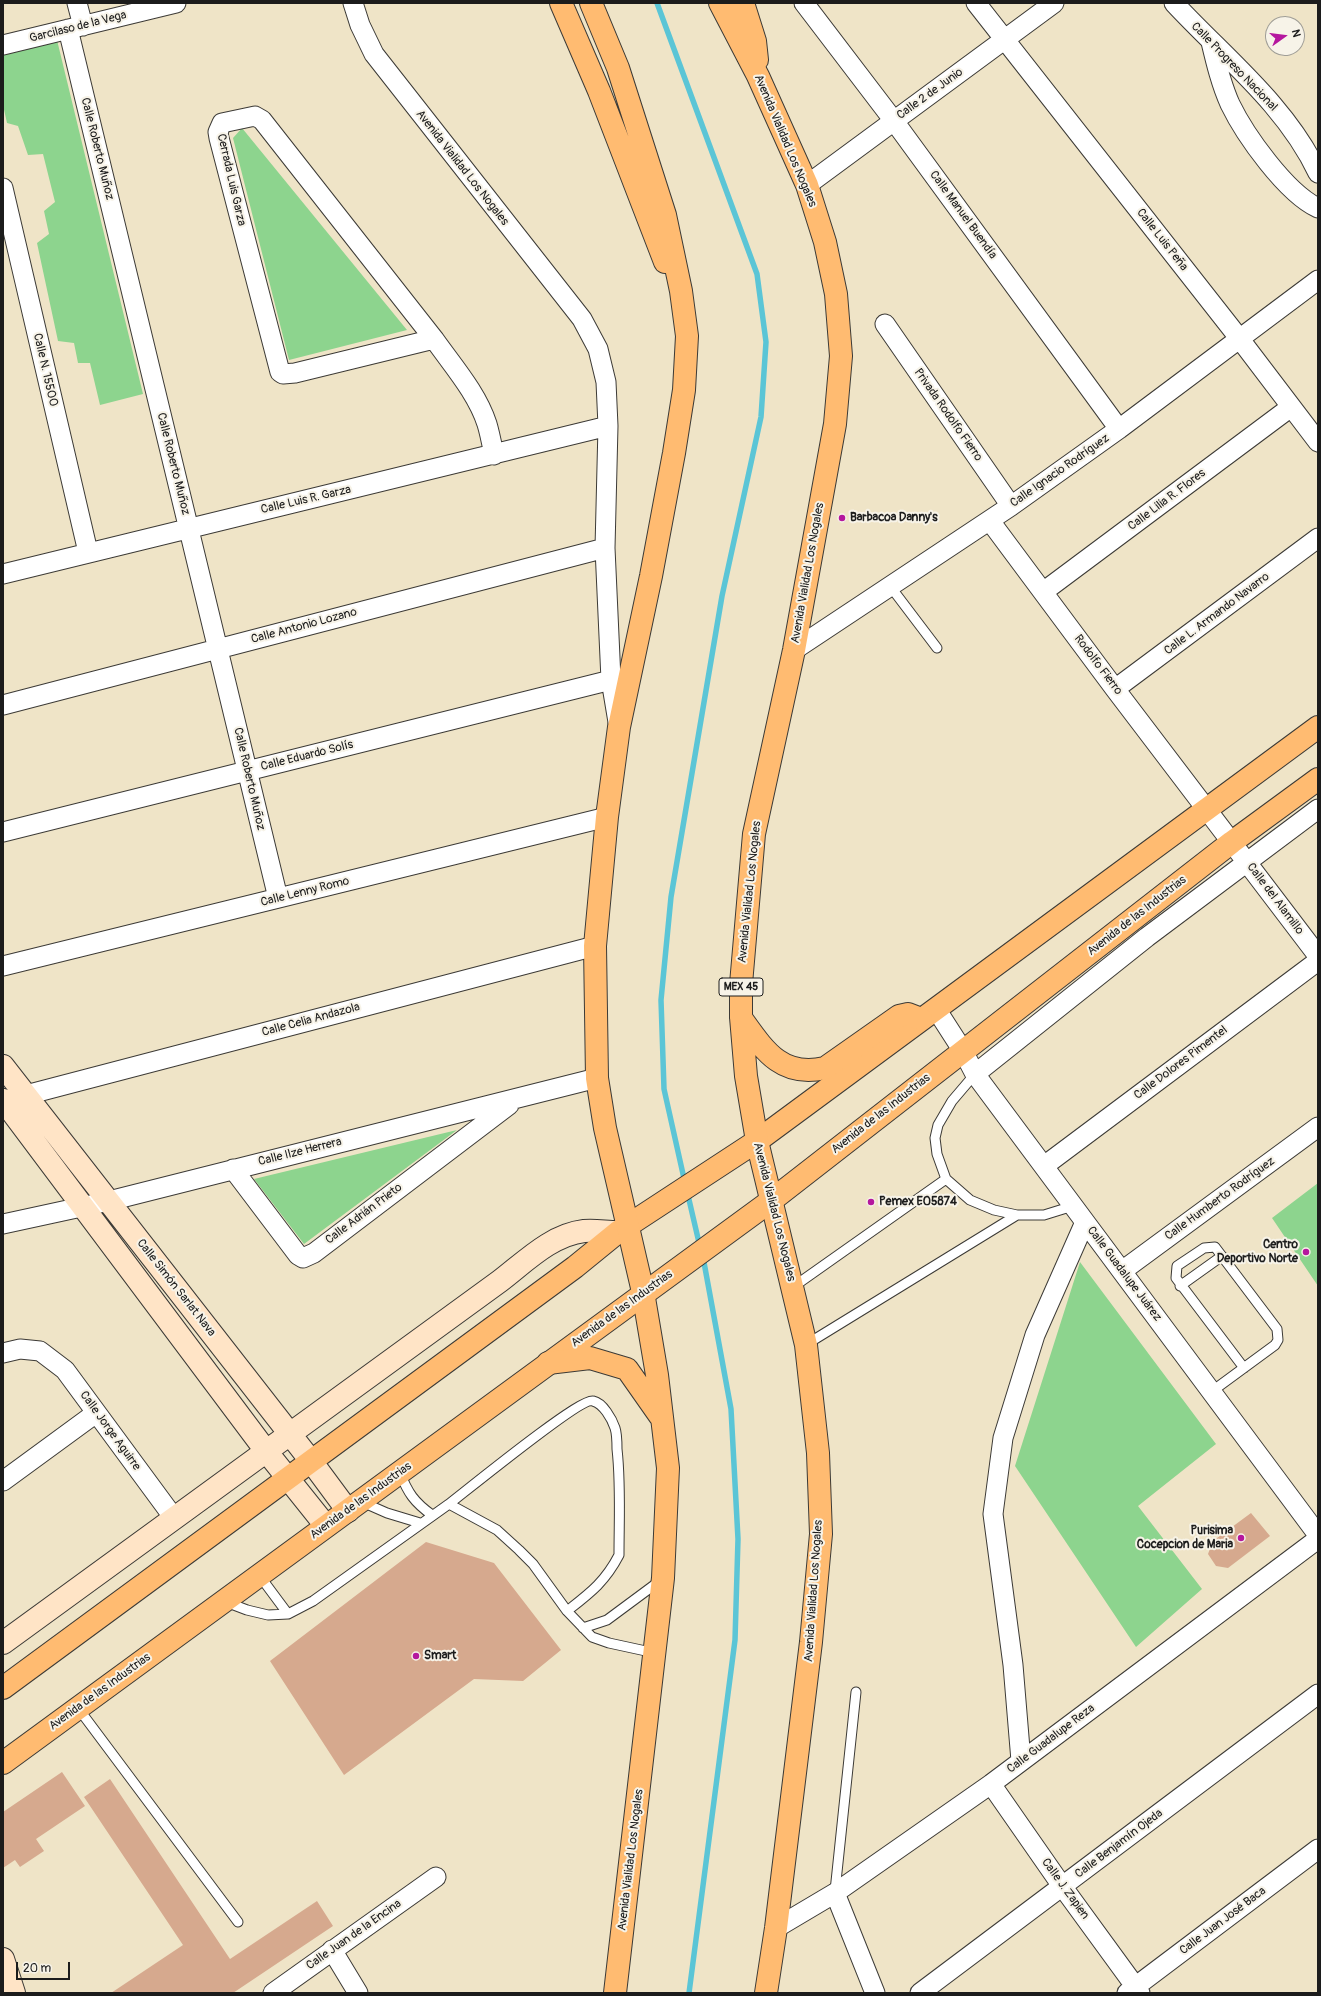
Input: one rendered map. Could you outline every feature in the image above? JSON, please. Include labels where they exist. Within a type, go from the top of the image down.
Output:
[{"type":"main road","points":[[561,3],[599,91],[660,253],[681,291]]},
{"type":"main road","name":"Avenida Vialidad Los Nogales","points":[[591,3],[618,68],[665,215],[681,291],[687,336],[684,390],[651,576],[619,727],[607,817],[595,946],[597,1078],[622,1229],[643,1292],[657,1375],[668,1468],[663,1578],[615,1993]]},
{"type":"main road","name":"Avenida Vialidad Los Nogales","points":[[720,3],[758,76],[807,185],[825,242],[836,294],[841,356],[835,424],[794,650],[754,834],[741,984],[741,1017],[746,1076],[757,1141],[806,1345],[818,1453],[821,1534],[811,1642],[776,1928],[766,1993]]},
{"type":"main road","points":[[743,3],[755,41],[758,76]]},
{"type":"main road","points":[[3,1688],[569,1272],[622,1229],[757,1141],[1318,727]]},
{"type":"main road","name":"Avenida de las Industrias","points":[[3,1763],[643,1292],[684,1265],[772,1200],[1232,842],[1318,779]]},
{"type":"main road","points":[[741,1017],[764,1050],[780,1063],[795,1070],[813,1071],[824,1068],[899,1016],[908,1014],[929,1014]]},
{"type":"main road","points":[[548,1363],[590,1358],[627,1369],[662,1418]]},
{"type":"street","name":"Calle Roberto Muñoz","points":[[77,3],[75,27],[189,528],[278,898]]},
{"type":"street","name":"Garcilaso de la Vega","points":[[3,45],[176,3]]},
{"type":"street","name":"Avenida Vialidad Los Nogales","points":[[353,3],[360,25],[374,54],[582,319],[598,349],[606,382],[608,426],[605,548],[611,680],[619,727]]},
{"type":"street","name":"Calle Manuel Buendía","points":[[804,3],[894,121],[1119,429]]},
{"type":"street","name":"Calle Luis Peña","points":[[976,3],[1239,338],[1318,442]]},
{"type":"street","name":"Calle 2 de Junio","points":[[807,185],[1054,3]]},
{"type":"street","name":"Calle Progreso Nacional","points":[[1174,3],[1272,105],[1296,135],[1318,172]]},
{"type":"street","points":[[1210,41],[1221,82],[1230,104],[1245,130],[1278,176],[1318,208]]},
{"type":"street","name":"Cerrada Luis Garza","points":[[434,339],[295,373],[283,374],[280,372],[219,138],[218,132],[222,123],[249,116],[259,117],[434,339],[476,399],[487,424],[494,455]]},
{"type":"street","name":"Calle N. 15500","points":[[3,188],[88,552]]},
{"type":"street","name":"Calle Ignacio Rodríguez","points":[[794,650],[1011,506],[1119,429],[1318,280]]},
{"type":"street","name":"Privada Rodolfo Fierro","points":[[885,324],[1011,506]]},
{"type":"street","name":"Calle Lilia R. Flores","points":[[1043,592],[1291,407]]},
{"type":"street","name":"Calle Luis R. Garza","points":[[3,574],[608,426]]},
{"type":"street","name":"Rodolfo Fierro","points":[[990,520],[1206,809]]},
{"type":"street","name":"Calle L. Armando Navarro","points":[[1115,689],[1318,538]]},
{"type":"street","name":"Calle Antonio Lozano","points":[[3,705],[605,548]]},
{"type":"street","name":"Calle Eduardo Solís","points":[[3,832],[611,680]]},
{"type":"street","points":[[1206,809],[1232,842]]},
{"type":"street","name":"Avenida de las Industrias","points":[[975,1074],[1246,862],[1318,810]]},
{"type":"street","name":"Calle Lenny Romo","points":[[3,966],[607,817]]},
{"type":"street","name":"Calle del Alamillo","points":[[1232,842],[1318,956]]},
{"type":"street","name":"Calle Celia Andazola","points":[[26,1095],[595,946]]},
{"type":"street","name":"Calle Dolores Pimentel","points":[[1044,1166],[1318,961]]},
{"type":"street","name":"Calle Guadalupe Juárez","points":[[929,1014],[963,1051],[975,1074],[1318,1535]]},
{"type":"street","name":"Calle Simón Sarlat Nava","points":[[3,1066],[311,1461],[354,1506]]},
{"type":"street","name":"Calle Ilze Herrera","points":[[3,1224],[83,1205],[109,1201],[516,1100],[597,1078]]},
{"type":"street","name":"Calle Simón Sarlat Nava","points":[[3,1100],[266,1451],[326,1526]]},
{"type":"street","name":"Calle Adrián Prieto","points":[[233,1169],[298,1255],[303,1258],[314,1253],[516,1100]]},
{"type":"street","name":"Calle Humberto Rodríguez","points":[[1122,1271],[1318,1127]]},
{"type":"street","points":[[1021,1761],[1013,1665],[993,1514],[1003,1438],[1035,1335],[1085,1222]]},
{"type":"street","points":[[3,1643],[500,1281],[544,1247],[563,1237],[583,1231],[622,1229]]},
{"type":"street","name":"Calle Jorge Aguirre","points":[[3,1354],[20,1349],[40,1351],[65,1370],[174,1518]]},
{"type":"street","points":[[3,1481],[96,1413]]},
{"type":"street","name":"Calle Guadalupe Reza","points":[[776,1928],[835,1893],[991,1784],[1318,1539]]},
{"type":"street","name":"Calle Benjamín Ojeda","points":[[920,1993],[1318,1694]]},
{"type":"street","name":"Calle J. Zapien","points":[[991,1784],[1134,1991]]},
{"type":"street","name":"Calle Juan José Baca","points":[[1134,1991],[1318,1849]]},
{"type":"street","name":"Calle Juan de la Encina","points":[[273,1993],[436,1876]]},
{"type":"street","points":[[835,1893],[875,1993]]},
{"type":"street","points":[[332,1950],[358,1993]]},
{"type":"street","points":[[3,1959],[14,1993]]},
{"type":"lane","points":[[890,586],[937,648]]},
{"type":"lane","points":[[975,1074],[952,1101],[938,1125],[935,1138],[937,1154],[946,1179],[970,1200],[994,1210],[1017,1215],[1044,1215],[1073,1206]]},
{"type":"lane","points":[[792,1287],[946,1179]]},
{"type":"lane","points":[[806,1345],[1017,1215]]},
{"type":"lane","points":[[1212,1392],[1275,1345],[1278,1334],[1277,1329],[1222,1256],[1215,1247],[1210,1246],[1204,1248],[1177,1266],[1176,1278],[1180,1286],[1244,1368]]},
{"type":"lane","points":[[1180,1286],[1222,1256]]},
{"type":"lane","points":[[224,1601],[247,1610],[268,1615],[288,1614],[313,1601],[448,1504],[565,1414],[586,1401],[594,1401],[606,1410],[615,1428],[619,1464],[618,1555],[612,1568],[598,1587],[567,1611]]},
{"type":"lane","points":[[400,1472],[407,1491],[418,1505],[432,1515]]},
{"type":"lane","points":[[448,1504],[497,1530],[506,1538],[533,1564],[567,1611],[596,1640],[655,1653]]},
{"type":"lane","points":[[354,1506],[387,1513],[420,1523]]},
{"type":"lane","points":[[260,1575],[288,1614]]},
{"type":"lane","points":[[583,1628],[607,1620],[663,1578]]},
{"type":"lane","points":[[835,1893],[856,1692]]},
{"type":"lane","points":[[78,1708],[238,1922]]},
{"type":"green space","points":[[57,40],[143,394],[100,405],[90,363],[78,363],[74,343],[58,341],[37,243],[49,234],[44,211],[55,202],[43,154],[28,155],[18,126],[7,123],[3,105],[3,54]]},
{"type":"green space","points":[[242,128],[407,330],[289,360],[233,138]]},
{"type":"green space","points":[[457,1130],[304,1244],[254,1179]]},
{"type":"green space","name":"Centro Deportivo Norte","points":[[1318,1183],[1318,1286],[1272,1218]]},
{"type":"green space","points":[[1080,1262],[1216,1444],[1138,1506],[1202,1589],[1136,1647],[1015,1466]]},
{"type":"building","name":"Purisima Cocepcion de Maria","points":[[1251,1513],[1270,1536],[1228,1568],[1216,1566],[1208,1554],[1213,1541]]},
{"type":"building","name":"Smart","points":[[426,1542],[494,1563],[561,1650],[523,1681],[474,1679],[344,1775],[270,1661]]},
{"type":"building","points":[[62,1772],[85,1806],[36,1839],[44,1851],[20,1867],[15,1860],[3,1868],[3,1812]]},
{"type":"building","points":[[110,1779],[230,1959],[317,1901],[333,1926],[233,1993],[111,1993],[183,1945],[84,1797]]},
{"type":"waterway","points":[[657,3],[757,274],[766,342],[761,417],[722,596],[671,897],[661,1000],[664,1089],[685,1183]]},
{"type":"waterway","points":[[687,1191],[700,1247]]},
{"type":"waterway","points":[[689,1993],[735,1640],[738,1539],[731,1409],[703,1257]]},
{"type":"place","name":"Barbacoa Danny's","points":[[842,518]]},
{"type":"place","name":"Pemex E05874","points":[[871,1202]]},
{"type":"place","name":"Centro Deportivo Norte","points":[[1306,1252]]},
{"type":"place","name":"Purisima Cocepcion de Maria","points":[[1241,1538]]},
{"type":"place","name":"Smart","points":[[416,1656]]}]
